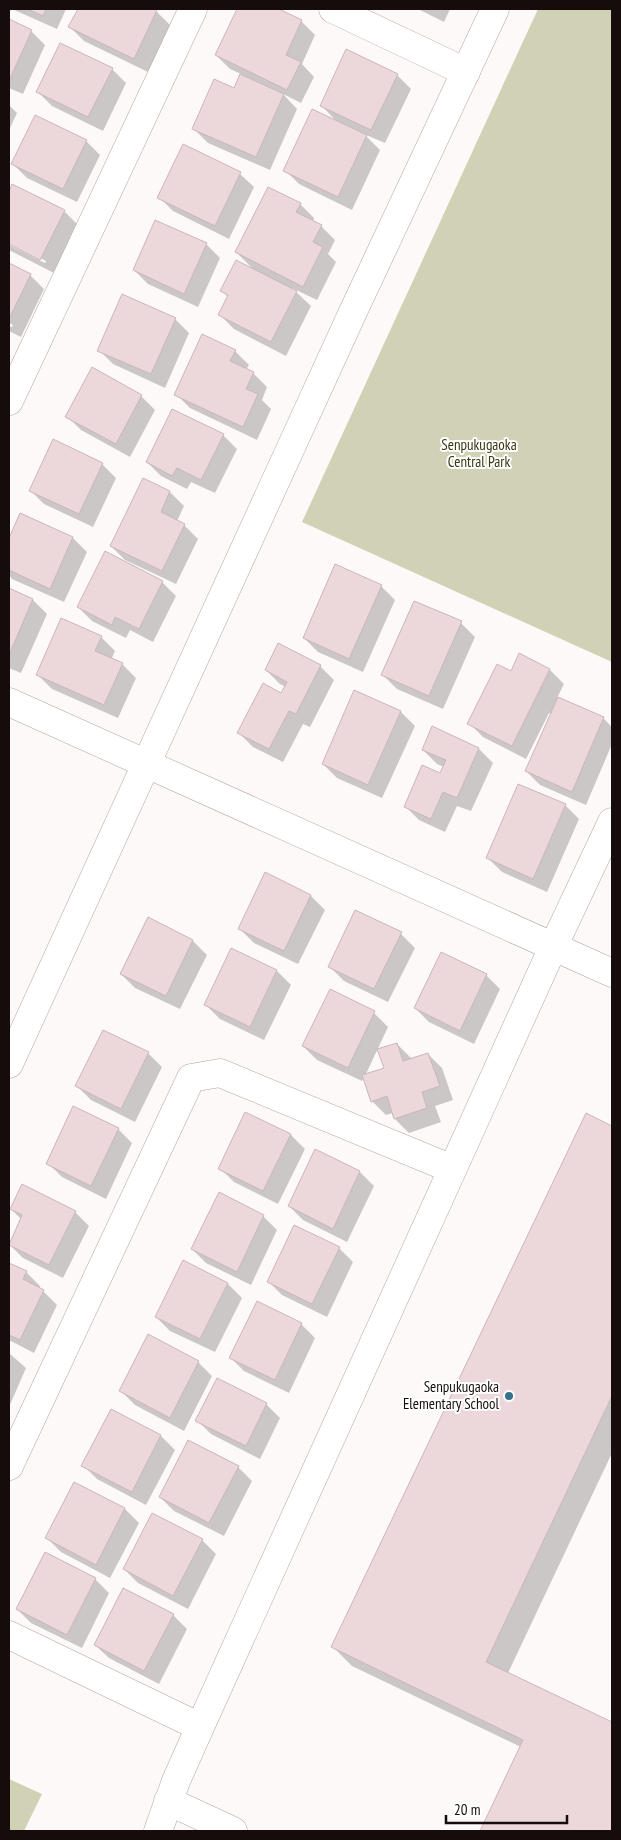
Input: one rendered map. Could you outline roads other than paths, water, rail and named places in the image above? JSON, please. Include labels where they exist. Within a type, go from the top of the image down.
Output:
[{"type":"street","points":[[9,401],[193,9]]},
{"type":"street","points":[[333,9],[466,72]]},
{"type":"street","points":[[9,1064],[352,314],[495,9]]},
{"type":"street","points":[[9,702],[612,972]]},
{"type":"street","points":[[158,1831],[168,1801],[200,1726],[554,945],[612,822]]},
{"type":"street","points":[[9,1466],[191,1078],[220,1073],[452,1169]]},
{"type":"street","points":[[9,1635],[200,1726]]},
{"type":"street","points":[[168,1801],[233,1831]]},
{"type":"place","name":"Senpukugaoka Elementary School","points":[[509,1396]]},
{"type":"park label","name":"Senpukugaoka Central Park","points":[[479,454]]}]
